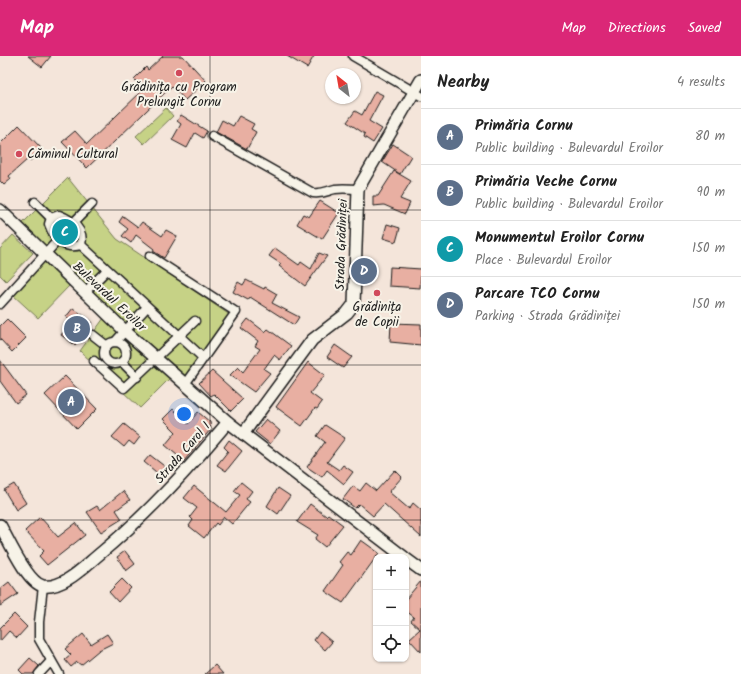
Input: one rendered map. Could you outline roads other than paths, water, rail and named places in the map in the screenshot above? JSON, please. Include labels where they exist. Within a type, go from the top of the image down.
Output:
[{"type":"main road","name":"Strada Grădiniței","points":[[243,434],[312,340],[347,313],[354,304],[358,189],[418,94],[421,80]]},
{"type":"main road","name":"Bulevardul Eroilor","points":[[0,210],[45,255],[156,360],[228,422]]},
{"type":"main road","name":"Strada Carol I","points":[[43,586],[56,584],[73,574],[135,524],[164,496],[228,422],[400,554]]},
{"type":"main road","points":[[0,525],[28,573],[33,580],[43,586]]},
{"type":"main road","name":"Strada Carol I","points":[[409,561],[421,570]]},
{"type":"street","points":[[353,56],[418,94]]},
{"type":"street","points":[[212,136],[313,193],[325,194],[333,190],[358,189]]},
{"type":"street","points":[[35,202],[51,218]]},
{"type":"street","points":[[74,223],[92,204]]},
{"type":"street","points":[[51,218],[59,215],[74,223],[83,239],[81,245]]},
{"type":"street","points":[[51,218],[49,224],[52,232],[58,240],[64,245],[73,247],[81,245]]},
{"type":"street","points":[[0,304],[58,240]]},
{"type":"street","points":[[81,245],[201,356]]},
{"type":"street","points":[[150,256],[236,312],[185,384]]},
{"type":"street","points":[[84,292],[107,270]]},
{"type":"street","points":[[93,335],[111,344],[119,343],[125,349],[126,356],[122,362],[115,364],[108,362],[104,353],[111,344],[147,307]]},
{"type":"street","points":[[94,361],[124,388],[156,360],[195,322]]},
{"type":"street","points":[[122,362],[137,377]]},
{"type":"street","points":[[43,586],[39,634],[41,643],[59,674]]},
{"type":"street","points":[[39,674],[51,661]]},
{"type":"place","name":"Grădinița cu Program Prelungit Cornu","points":[[179,73]]},
{"type":"place","name":"Căminul Cultural","points":[[19,154]]},
{"type":"place","name":"Monumentul Eroilor Cornu","points":[[65,232]]},
{"type":"place","name":"Parcare TCO Cornu","points":[[364,271]]},
{"type":"place","name":"Grădinița de Copii","points":[[377,293]]},
{"type":"place","name":"Primăria Veche Cornu","points":[[77,329]]},
{"type":"place","name":"Primăria Cornu","points":[[71,402]]}]
